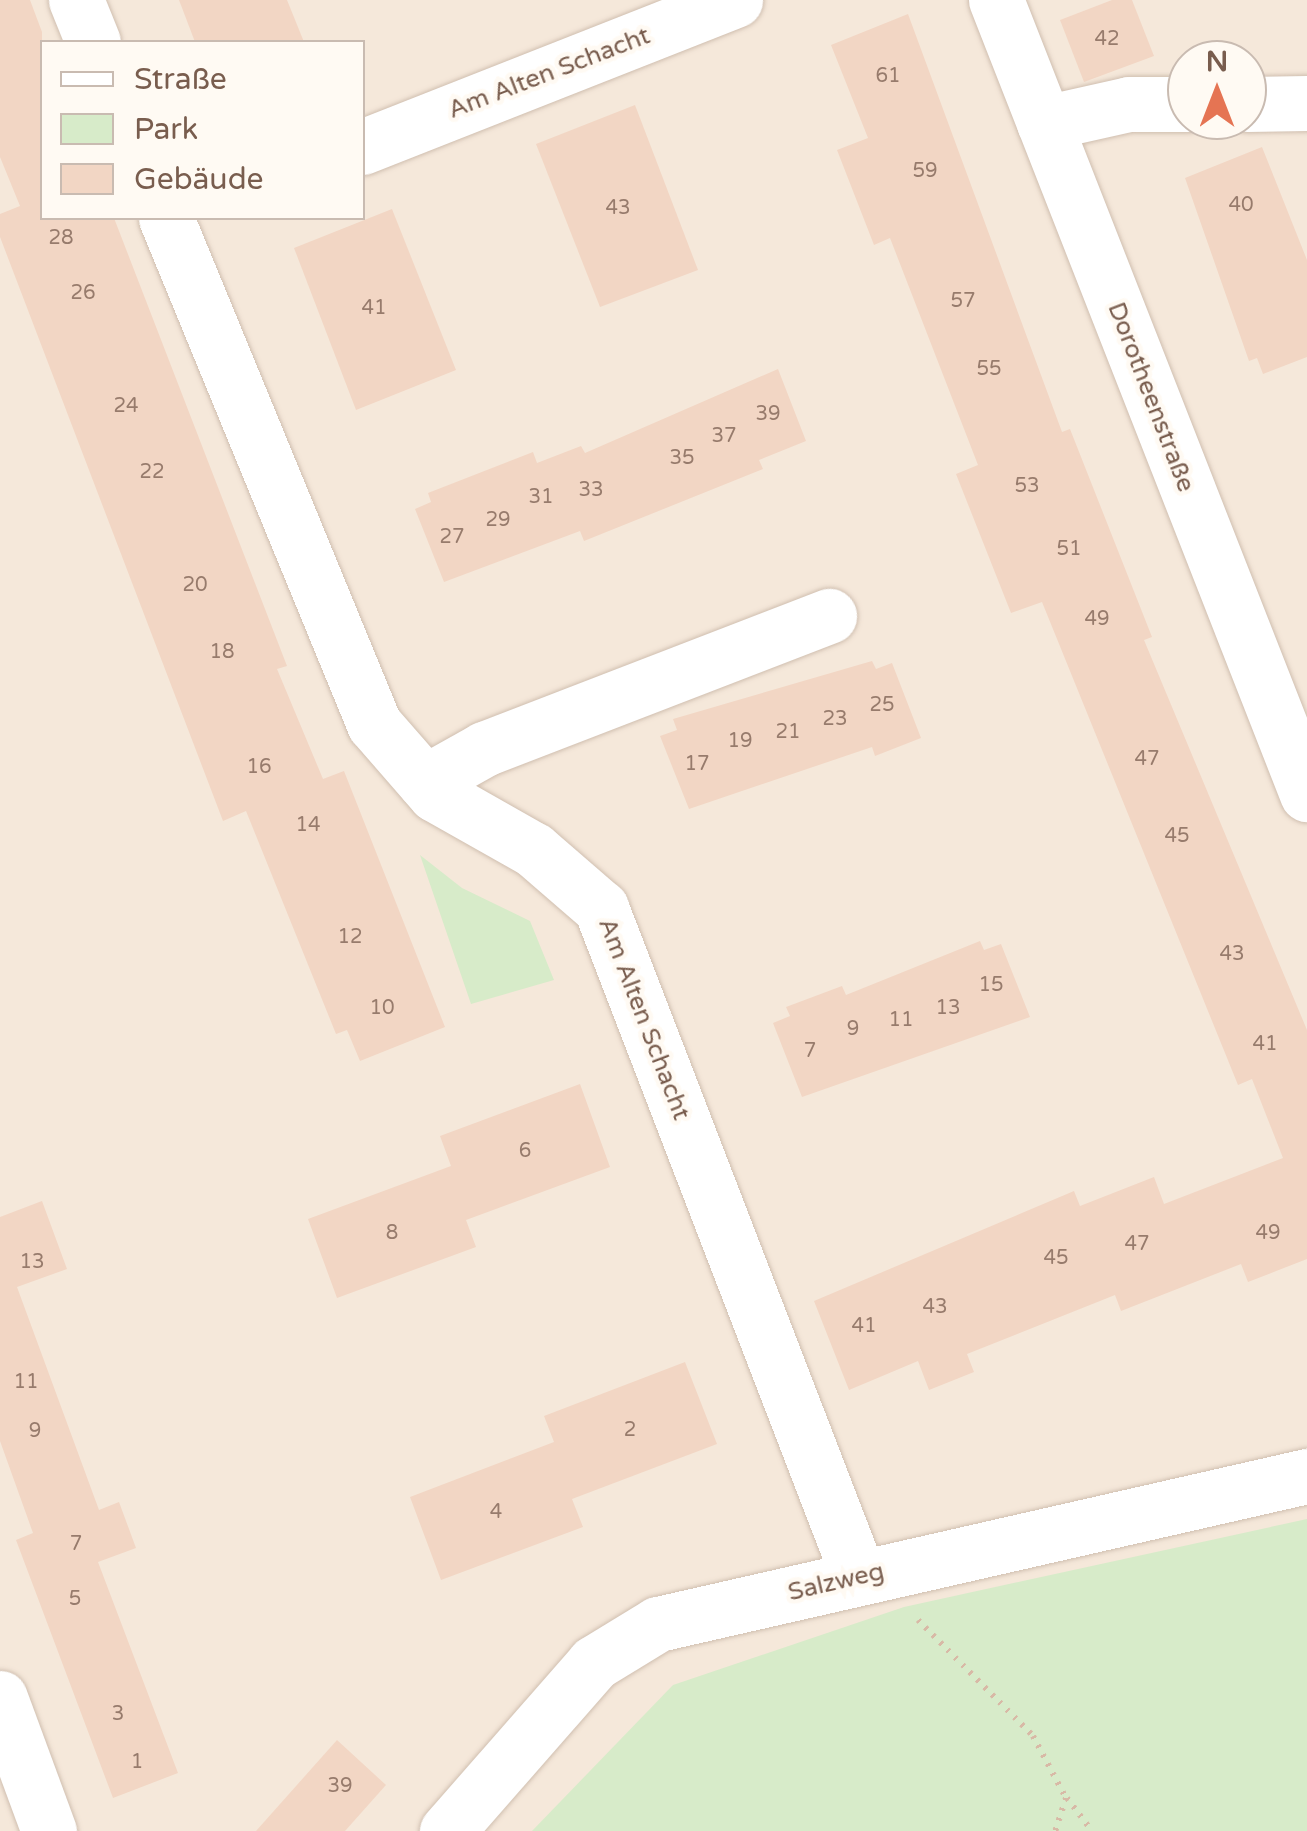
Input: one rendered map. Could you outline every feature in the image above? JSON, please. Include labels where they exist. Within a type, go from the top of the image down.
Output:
[{"type":"street","points":[[76,0],[92,40]]},
{"type":"street","name":"Am Alten Schacht","points":[[365,146],[735,0]]},
{"type":"street","name":"Dorotheenstraße","points":[[996,0],[1307,794]]},
{"type":"street","points":[[1267,104],[1307,103]]},
{"type":"street","points":[[1044,123],[1129,104],[1167,104]]},
{"type":"street","name":"Am Alten Schacht","points":[[172,220],[374,724],[425,782],[534,850],[601,908],[866,1574]]},
{"type":"street","points":[[425,782],[484,750],[830,616]]},
{"type":"street","name":"Salzweg","points":[[448,1831],[623,1638],[866,1574],[1307,1476]]},
{"type":"street","points":[[0,1698],[49,1831]]},
{"type":"path","points":[[866,1574],[1033,1736],[1066,1798],[1092,1831]]},
{"type":"path","points":[[1055,1831],[1066,1798]]},
{"type":"shaded area","points":[[0,0],[1307,0],[1307,1831],[0,1831]]},
{"type":"green space","points":[[420,855],[462,888],[530,921],[554,980],[471,1004]]},
{"type":"green space","points":[[1307,1519],[1307,1831],[532,1831],[673,1685],[904,1607]]},
{"type":"building","points":[[0,0],[30,0],[42,32],[40,220],[115,220],[287,666],[277,669],[323,779],[344,771],[445,1027],[360,1061],[347,1030],[336,1034],[246,811],[223,821],[0,237],[0,214],[20,206],[0,157]]},
{"type":"building","points":[[179,0],[287,0],[303,40],[194,40]]},
{"type":"building","points":[[1112,0],[1132,0],[1154,56],[1084,82],[1060,20]]},
{"type":"building","points":[[908,14],[1062,432],[1070,429],[1152,637],[1144,640],[1307,1030],[1307,1259],[1248,1282],[1241,1264],[1121,1311],[1115,1295],[967,1354],[974,1372],[929,1390],[918,1361],[849,1390],[814,1301],[1074,1191],[1080,1206],[1154,1177],[1164,1204],[1283,1158],[1252,1079],[1238,1085],[1042,602],[1011,613],[956,474],[978,465],[890,238],[874,245],[837,150],[868,138],[831,45]]},
{"type":"building","points":[[635,105],[698,270],[600,307],[536,144]]},
{"type":"building","points":[[1262,147],[1307,260],[1307,357],[1263,374],[1257,358],[1249,361],[1185,178]]},
{"type":"building","points":[[392,209],[456,370],[356,410],[294,248]]},
{"type":"building","points":[[778,369],[806,441],[759,460],[763,469],[584,541],[580,531],[444,582],[415,509],[431,502],[428,493],[533,452],[537,463],[581,446],[585,453]]},
{"type":"building","points":[[872,661],[876,669],[892,663],[921,738],[875,756],[872,747],[689,809],[660,736],[677,730],[673,719]]},
{"type":"building","points":[[980,941],[984,950],[1001,944],[1030,1017],[802,1097],[773,1023],[790,1016],[786,1007],[842,986],[846,995]]},
{"type":"building","points":[[580,1084],[610,1167],[466,1220],[476,1247],[337,1298],[308,1219],[451,1166],[440,1136]]},
{"type":"building","points":[[42,1201],[67,1269],[17,1287],[99,1510],[119,1502],[136,1548],[98,1562],[178,1773],[113,1798],[16,1540],[33,1533],[0,1441],[0,1217]]},
{"type":"building","points":[[685,1362],[717,1444],[572,1499],[583,1527],[441,1580],[410,1497],[554,1442],[544,1416]]},
{"type":"building","points":[[337,1740],[386,1785],[345,1831],[256,1831]]}]
